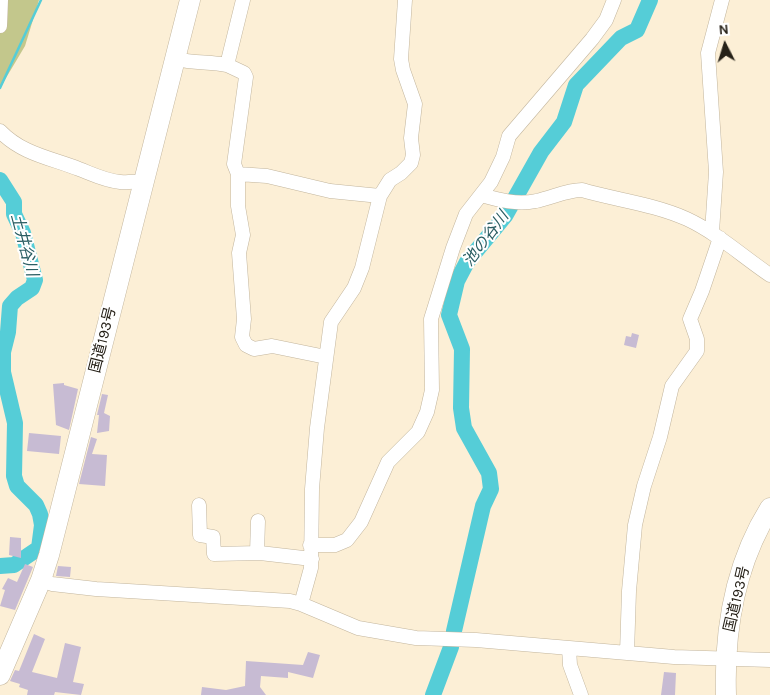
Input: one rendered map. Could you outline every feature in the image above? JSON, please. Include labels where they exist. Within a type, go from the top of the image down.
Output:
[{"type":"highway","name":"国道193号","points":[[0,675],[41,580],[190,0]]},
{"type":"highway","name":"国道193号","points":[[726,695],[726,659],[733,599],[744,561],[760,524],[770,508]]},
{"type":"street","points":[[0,26],[1,0]]},
{"type":"street","points":[[227,65],[243,0]]},
{"type":"street","points":[[301,604],[311,552],[310,514],[317,428],[331,322],[354,288],[362,268],[380,196],[390,180],[411,163],[413,156],[411,138],[415,104],[401,59],[405,0]]},
{"type":"street","points":[[199,505],[200,535],[213,537],[214,554],[311,552],[347,540],[361,522],[388,462],[418,432],[427,412],[432,390],[432,319],[466,214],[491,182],[503,157],[509,136],[592,40],[606,20],[614,0]]},
{"type":"street","points":[[627,653],[629,592],[636,525],[644,486],[660,437],[672,386],[697,351],[697,339],[690,319],[716,235],[716,172],[708,53],[722,0]]},
{"type":"street","points":[[176,59],[190,63],[205,61],[227,65],[244,73],[246,77],[234,164],[238,174],[238,206],[243,235],[240,253],[244,319],[242,337],[246,345],[254,349],[272,346],[326,357]]},
{"type":"street","points":[[0,131],[8,140],[34,155],[105,179],[121,182],[133,180],[142,183]]},
{"type":"street","points":[[238,174],[267,176],[330,191],[380,196]]},
{"type":"street","points":[[481,195],[513,202],[536,201],[572,190],[582,190],[661,210],[686,218],[716,235],[770,275]]},
{"type":"street","points":[[256,553],[258,522]]},
{"type":"street","points":[[41,580],[52,584],[96,589],[271,600],[301,604],[358,628],[416,638],[627,653],[770,660]]},
{"type":"street","points":[[569,648],[570,665],[582,695]]},
{"type":"green space","points":[[0,0],[39,0],[25,46],[0,88]]},
{"type":"building","points":[[632,333],[639,335],[636,348],[624,345],[626,336],[631,337]]},
{"type":"building","points":[[64,383],[64,385],[78,389],[69,430],[56,425],[53,384]]},
{"type":"building","points":[[102,394],[108,395],[104,413],[110,416],[109,431],[97,433],[99,415],[97,415]]},
{"type":"building","points":[[29,433],[61,436],[59,454],[27,451]]},
{"type":"building","points":[[91,437],[97,439],[92,454],[107,455],[105,486],[79,484]]},
{"type":"building","points":[[10,537],[21,538],[21,558],[9,555]]},
{"type":"building","points":[[25,564],[33,567],[15,610],[0,606],[5,590],[2,589],[8,578],[17,582]]},
{"type":"building","points":[[58,566],[71,567],[70,577],[56,576]]},
{"type":"building","points":[[34,634],[45,639],[32,672],[57,678],[65,643],[81,647],[73,682],[84,684],[81,695],[55,692],[54,695],[27,695],[28,690],[19,687],[20,684],[10,681],[15,670],[19,671]]},
{"type":"building","points":[[308,652],[320,655],[313,678],[288,672],[288,678],[261,676],[260,687],[266,695],[201,695],[202,687],[226,690],[245,686],[246,661],[303,665]]},
{"type":"building","points":[[664,672],[676,673],[675,695],[661,695]]},
{"type":"waterway","points":[[0,88],[41,0]]},
{"type":"waterway","name":"池の谷川","points":[[454,631],[483,506],[491,489],[489,473],[464,428],[461,408],[462,349],[449,315],[457,281],[467,262],[505,216],[541,152],[564,122],[576,85],[621,38],[637,30],[650,0]]},
{"type":"waterway","name":"土井谷川","points":[[0,180],[14,202],[14,214],[23,233],[35,280],[32,288],[17,298],[10,306],[8,332],[3,352],[3,372],[15,423],[14,476],[17,486],[36,505],[42,525],[39,548],[14,565],[0,566]]},
{"type":"waterway","name":"池の谷川","points":[[433,695],[451,647]]}]
